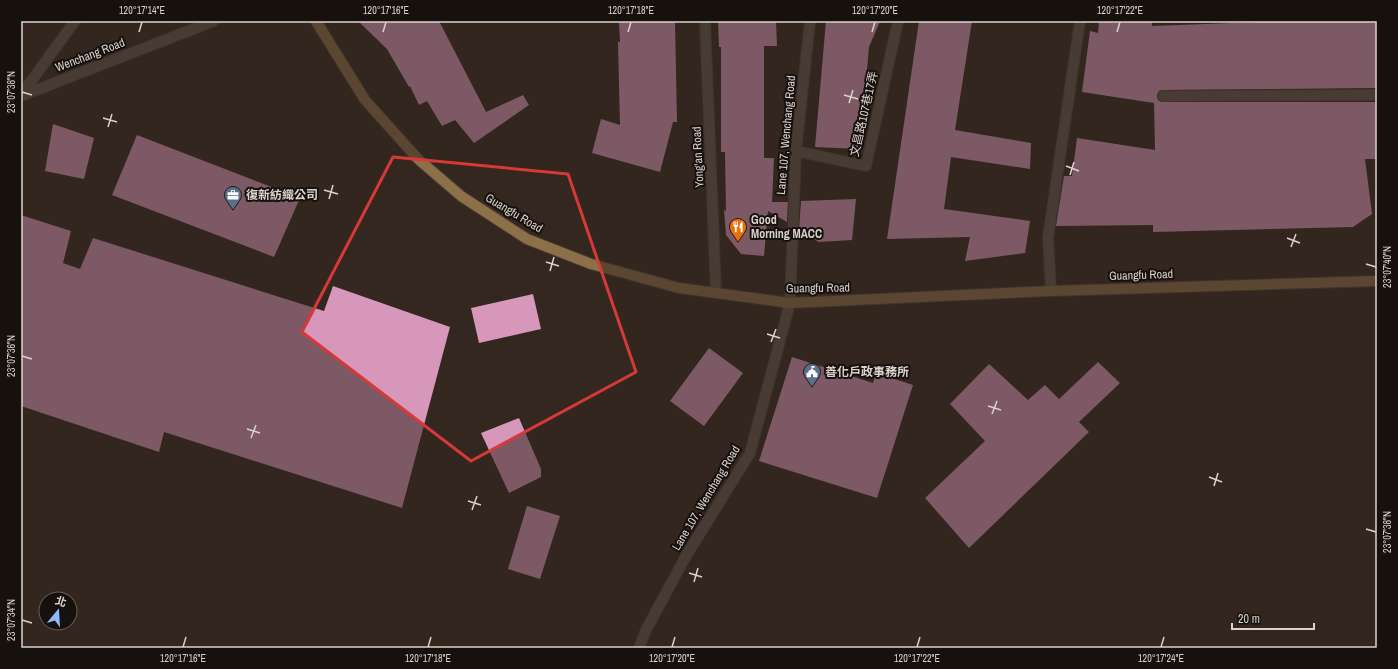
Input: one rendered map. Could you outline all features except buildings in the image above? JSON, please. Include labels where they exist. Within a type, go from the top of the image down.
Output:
[{"type":"main road","name":"Guangfu Road","points":[[316,21],[365,100],[418,159],[461,196],[527,239],[590,264],[679,288],[790,303],[1051,291],[1377,281]]},
{"type":"street","points":[[21,95],[75,21]]},
{"type":"street","name":"Wenchang Road","points":[[21,95],[214,21]]},
{"type":"street","name":"Yong'an Road","points":[[705,21],[716,293]]},
{"type":"street","name":"Lane 107, Wenchang Road","points":[[639,648],[646,630],[686,556],[750,453],[790,303],[796,151],[810,21]]},
{"type":"street","name":"文昌路107巷17弄","points":[[796,151],[866,166],[898,21]]},
{"type":"street","points":[[1051,291],[1048,238],[1080,21]]},
{"type":"street","points":[[1163,96],[1377,95]]},
{"type":"highlighted area","points":[[393,157],[568,174],[636,372],[471,461],[302,332]]},
{"type":"place","name":"復新紡織公司","points":[[233,210]]},
{"type":"place","name":"Good Morning MACC","points":[[738,242]]},
{"type":"place","name":"善化戶政事務所","points":[[812,387]]}]
